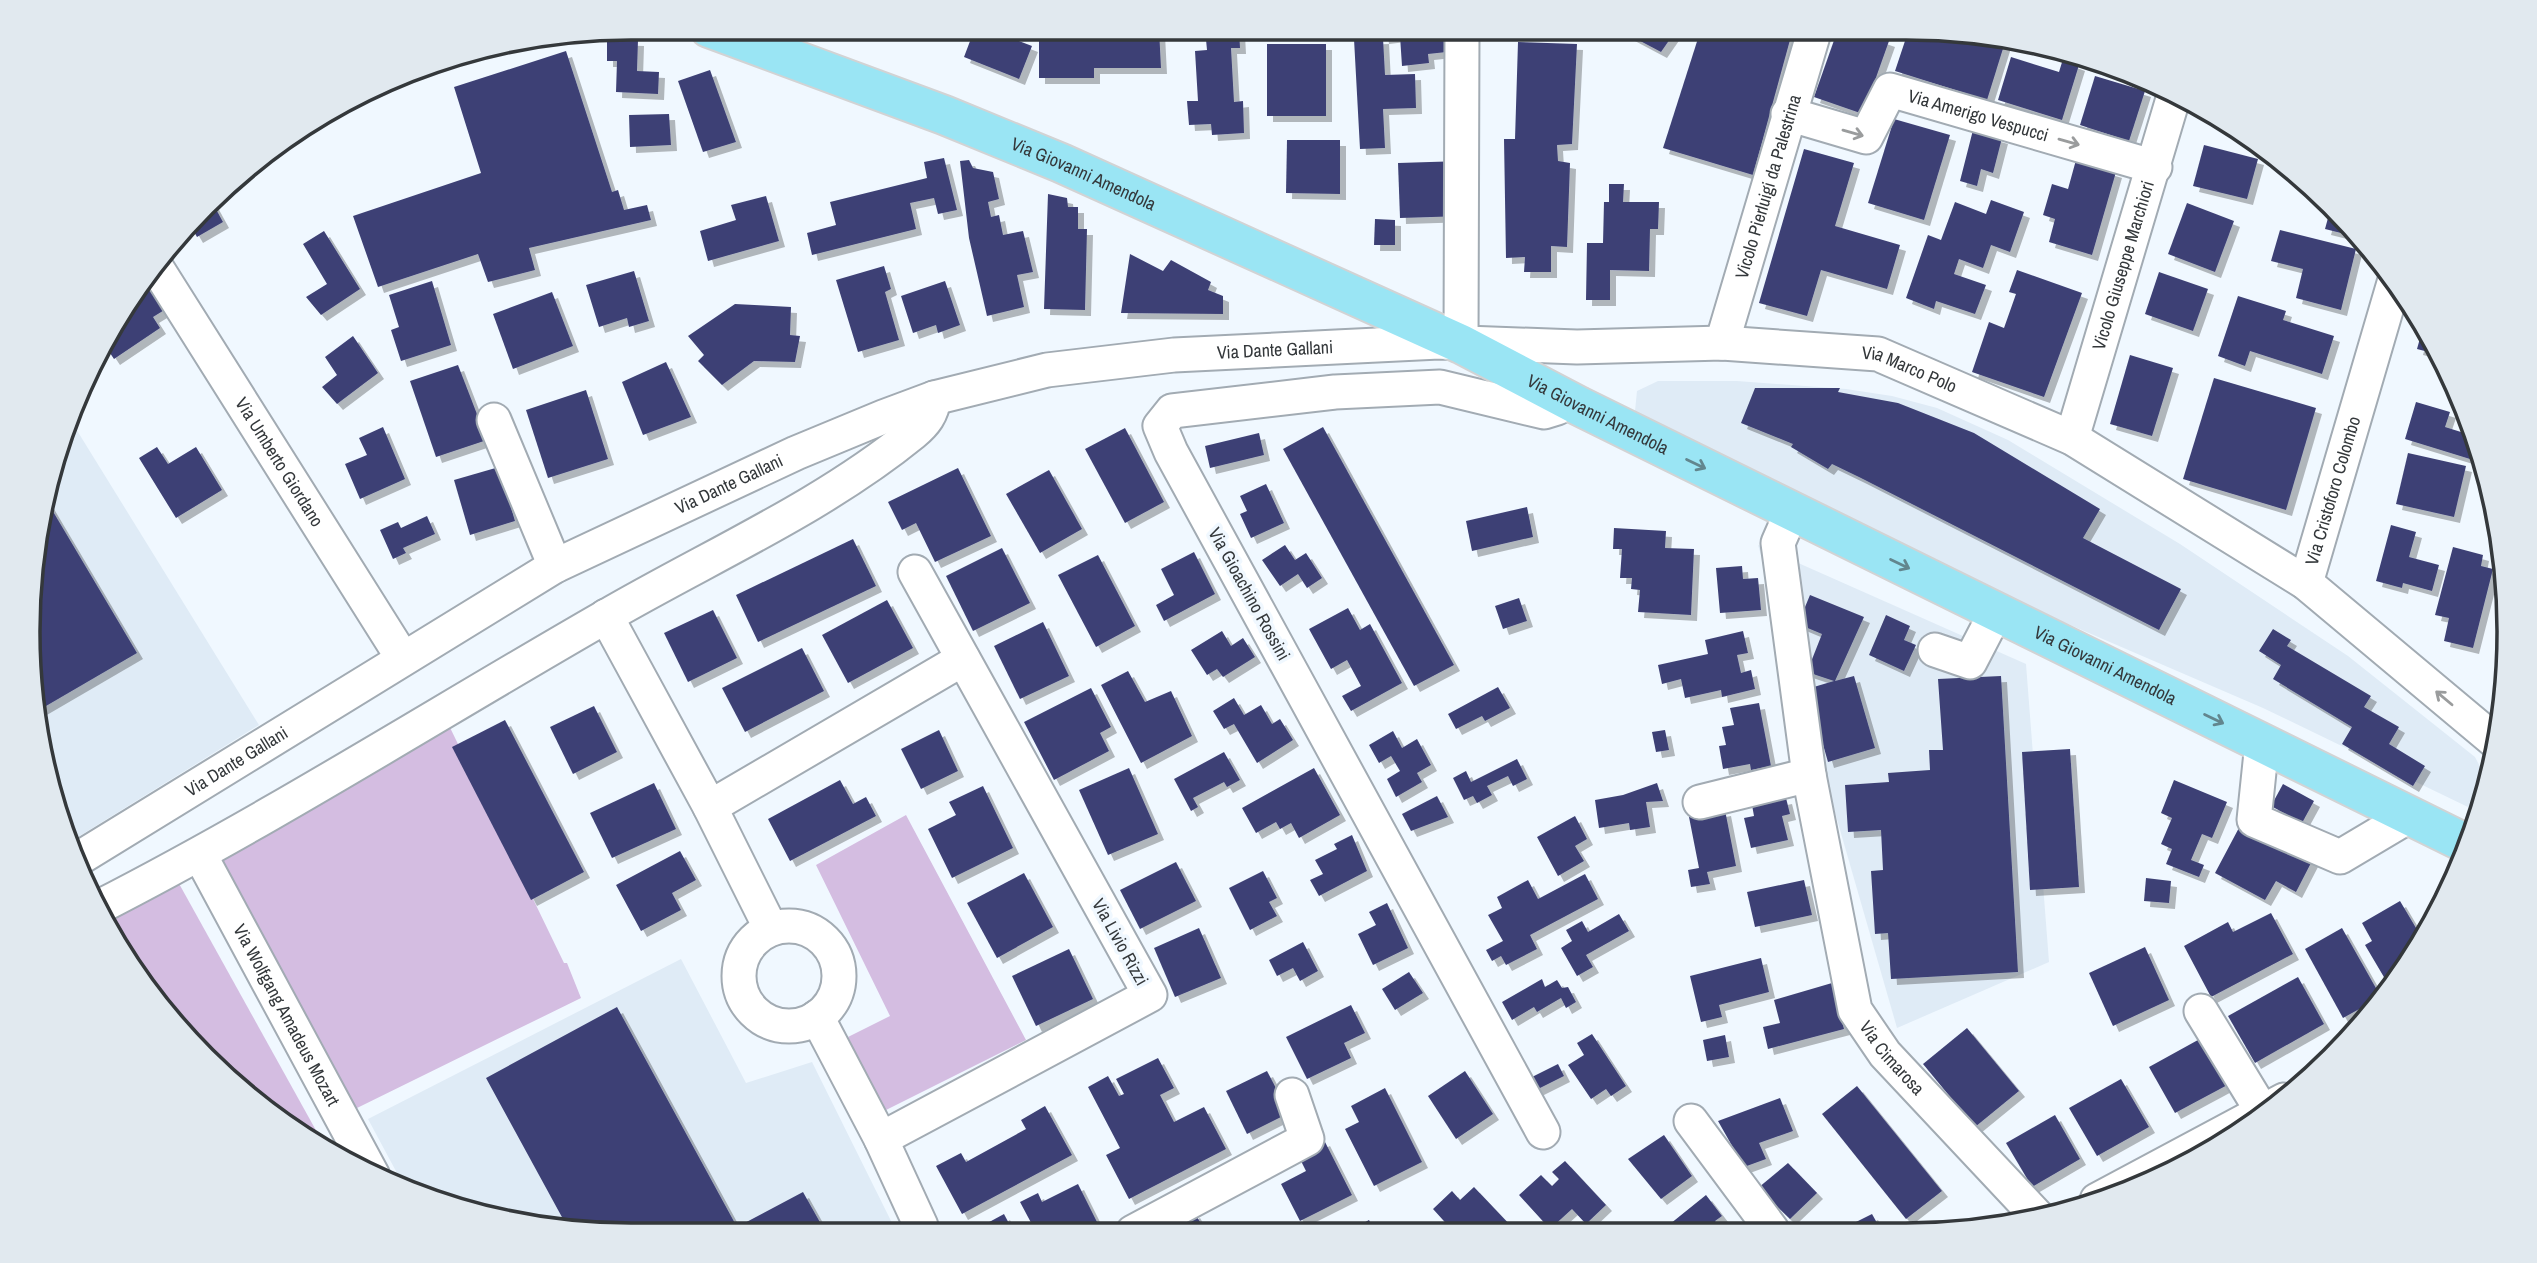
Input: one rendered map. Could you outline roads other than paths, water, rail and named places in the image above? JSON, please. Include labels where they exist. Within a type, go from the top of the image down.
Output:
[{"type":"main road","name":"Via Giovanni Amendola","points":[[741,40],[944,115],[1061,163],[1461,344],[1563,398],[2459,840]]},
{"type":"street","points":[[1461,344],[1462,40]]},
{"type":"street","name":"Vicolo Pierluigi da Palestrina","points":[[1722,343],[1812,40]]},
{"type":"street","name":"Via Amerigo Vespucci","points":[[1788,114],[1866,137],[1890,90],[2155,167]]},
{"type":"street","name":"Vicolo Giuseppe Marchiori","points":[[2072,438],[2172,104]]},
{"type":"street","name":"Via Umberto Giordano","points":[[161,274],[402,657]]},
{"type":"street","name":"Via Cristoforo Colombo","points":[[2391,294],[2306,583],[2487,735]]},
{"type":"street","name":"Via Marco Polo","points":[[1461,344],[1577,346],[1722,343],[1878,354],[2072,438],[2306,583]]},
{"type":"street","name":"Via Dante Gallani","points":[[84,855],[402,657],[555,566],[796,453],[934,398],[1047,370],[1174,355],[1461,344]]},
{"type":"street","name":"Via Gioachino Rossini","points":[[1543,1132],[1171,452],[1160,426],[1172,411],[1335,392],[1440,387],[1544,412],[1557,408],[1563,398]]},
{"type":"street","points":[[106,903],[200,855],[606,617],[845,482],[915,431],[932,413],[934,398]]},
{"type":"street","points":[[494,420],[555,566]]},
{"type":"street","name":"Via Cimarosa","points":[[1792,511],[1778,543],[1809,775],[1855,1010],[1885,1054],[2030,1209]]},
{"type":"street","name":"Via Livio Rizzi","points":[[881,1139],[1150,995],[915,572]]},
{"type":"street","points":[[1935,650],[1970,662],[1996,612]]},
{"type":"street","points":[[606,617],[710,807],[771,929]]},
{"type":"street","points":[[710,807],[963,659]]},
{"type":"street","points":[[2262,743],[2254,820],[2340,857],[2409,816]]},
{"type":"street","points":[[1700,802],[1809,775]]},
{"type":"street","name":"Via Wolfgang Amadeus Mozart","points":[[200,855],[364,1159]]},
{"type":"street","points":[[795,927],[817,935],[837,960],[837,992],[829,1006],[802,1025],[777,1024],[755,1013],[744,999],[739,983],[740,966],[746,951],[757,938],[771,929],[795,927]]},
{"type":"street","points":[[2202,1011],[2268,1098]]},
{"type":"street","points":[[817,1017],[881,1139],[920,1223]]},
{"type":"street","points":[[1150,1223],[1307,1139],[1292,1095]]},
{"type":"street","points":[[1690,1121],[1767,1223]]}]
